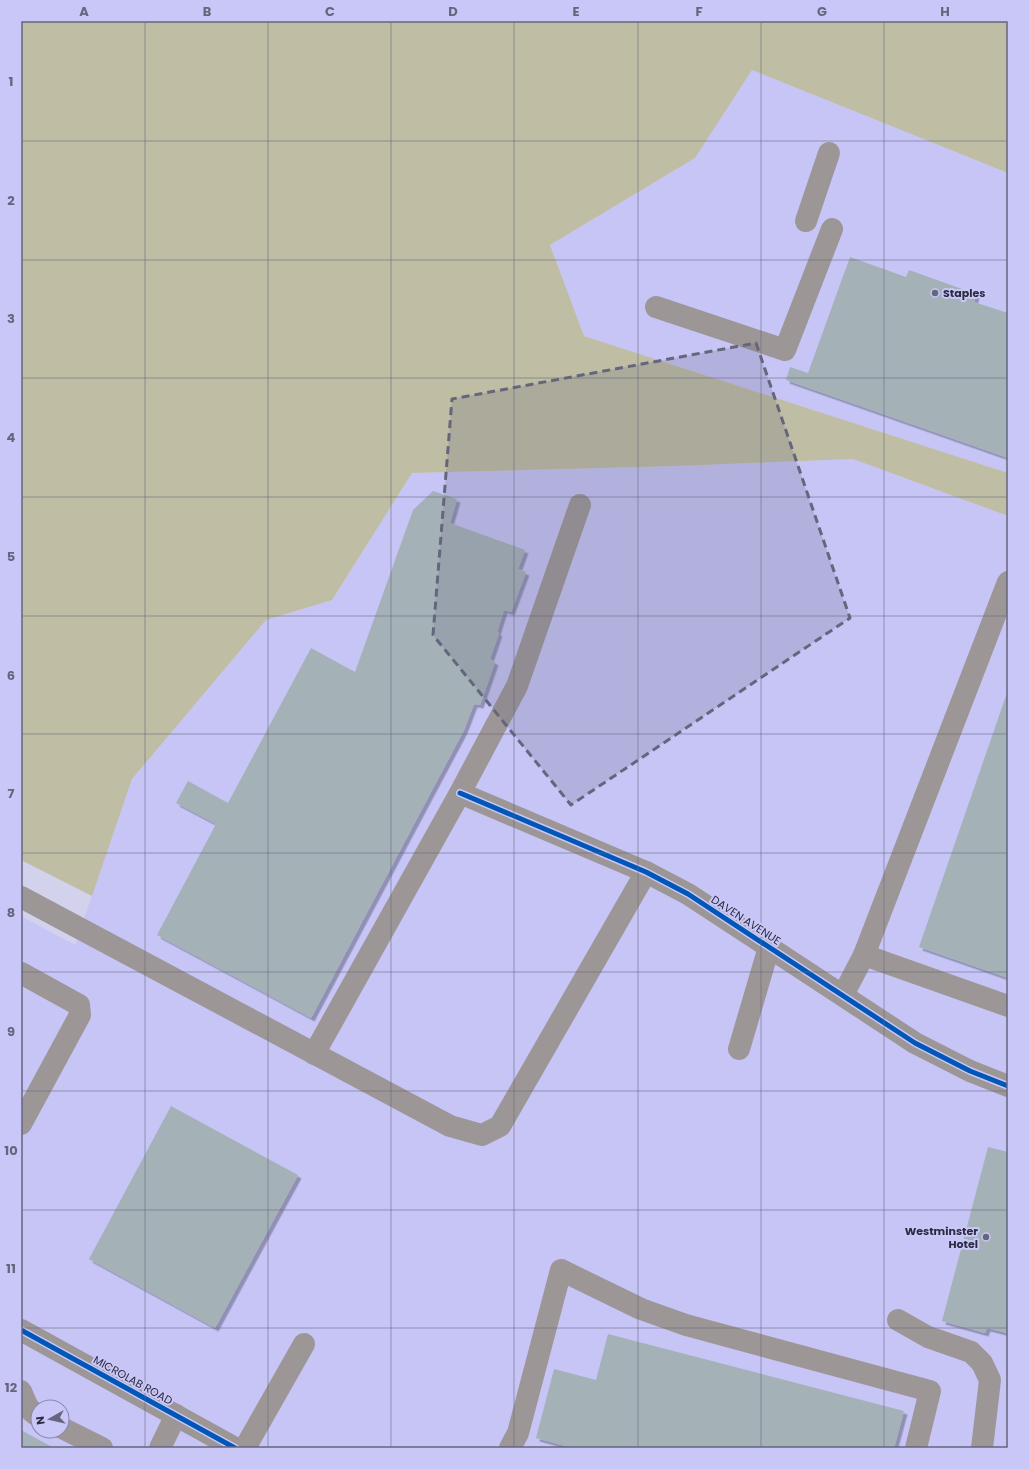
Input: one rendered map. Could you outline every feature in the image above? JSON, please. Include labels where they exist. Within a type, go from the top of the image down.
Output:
[{"type":"street","points":[[806,221],[829,153]]},
{"type":"street","points":[[656,307],[785,350],[832,229]]},
{"type":"street","points":[[314,1054],[460,793],[517,686],[580,505]]},
{"type":"street","points":[[843,995],[864,955],[1008,582]]},
{"type":"street","name":"DAVEN AVENUE","points":[[460,793],[646,872],[688,894],[915,1044],[970,1071],[1008,1086]]},
{"type":"street","points":[[21,896],[450,1126],[482,1135],[500,1126],[646,872]]},
{"type":"street","points":[[739,1049],[769,947]]},
{"type":"street","points":[[864,955],[1008,1006]]},
{"type":"street","points":[[21,974],[79,1005],[80,1015],[21,1124]]},
{"type":"street","points":[[510,1448],[518,1433],[561,1270],[641,1309],[686,1325],[930,1391],[916,1448]]},
{"type":"street","points":[[898,1320],[928,1337],[971,1352],[982,1363],[990,1380],[982,1448]]},
{"type":"street","name":"MICROLAB ROAD","points":[[21,1330],[235,1448]]},
{"type":"street","points":[[245,1448],[304,1344]]},
{"type":"street","points":[[21,1392],[30,1410]]},
{"type":"street","points":[[160,1448],[176,1415]]},
{"type":"street","points":[[70,1432],[102,1448]]},
{"type":"highlighted area","points":[[756,343],[850,618],[571,805],[433,635],[452,399]]},
{"type":"shaded area","points":[[21,21],[1008,21],[1008,173],[752,70],[695,158],[550,245],[584,336],[1008,473],[1008,516],[853,459],[677,466],[412,473],[332,600],[266,620],[132,779],[92,896],[21,860]]},
{"type":"shaded area","points":[[752,70],[1008,173],[1008,473],[584,336],[550,245],[695,158]]},
{"type":"shaded area","points":[[853,459],[1008,516],[1008,1448],[21,1448],[21,916],[75,945],[132,779],[266,620],[332,600],[412,473],[677,466]]},
{"type":"building","points":[[850,257],[906,277],[909,270],[976,294],[974,302],[1008,313],[1008,458],[786,380],[790,367],[808,373]]},
{"type":"building","points":[[433,491],[457,499],[450,523],[525,550],[518,569],[526,572],[511,612],[504,610],[497,632],[499,633],[490,659],[495,662],[480,705],[474,704],[464,730],[311,1018],[157,935],[216,824],[176,803],[188,781],[228,803],[311,648],[355,672],[413,510]]},
{"type":"building","points":[[1008,690],[1008,978],[919,947]]},
{"type":"building","points":[[171,1106],[298,1175],[215,1328],[89,1259]]},
{"type":"building","name":"Westminster Hotel","points":[[988,1147],[1008,1152],[1007,1333],[987,1328],[985,1333],[942,1321]]},
{"type":"building","points":[[608,1334],[904,1411],[894,1448],[573,1448],[536,1438],[554,1369],[596,1380]]},
{"type":"building","points":[[21,1430],[30,1435],[30,1439],[38,1439],[54,1448],[21,1448]]},
{"type":"cycle path","points":[[460,793],[646,872],[688,894],[915,1043],[970,1071],[1008,1086]]},
{"type":"cycle path","points":[[21,1330],[235,1448]]},
{"type":"place","name":"Staples","points":[[935,293]]},
{"type":"place","name":"Westminster Hotel","points":[[986,1237]]}]
